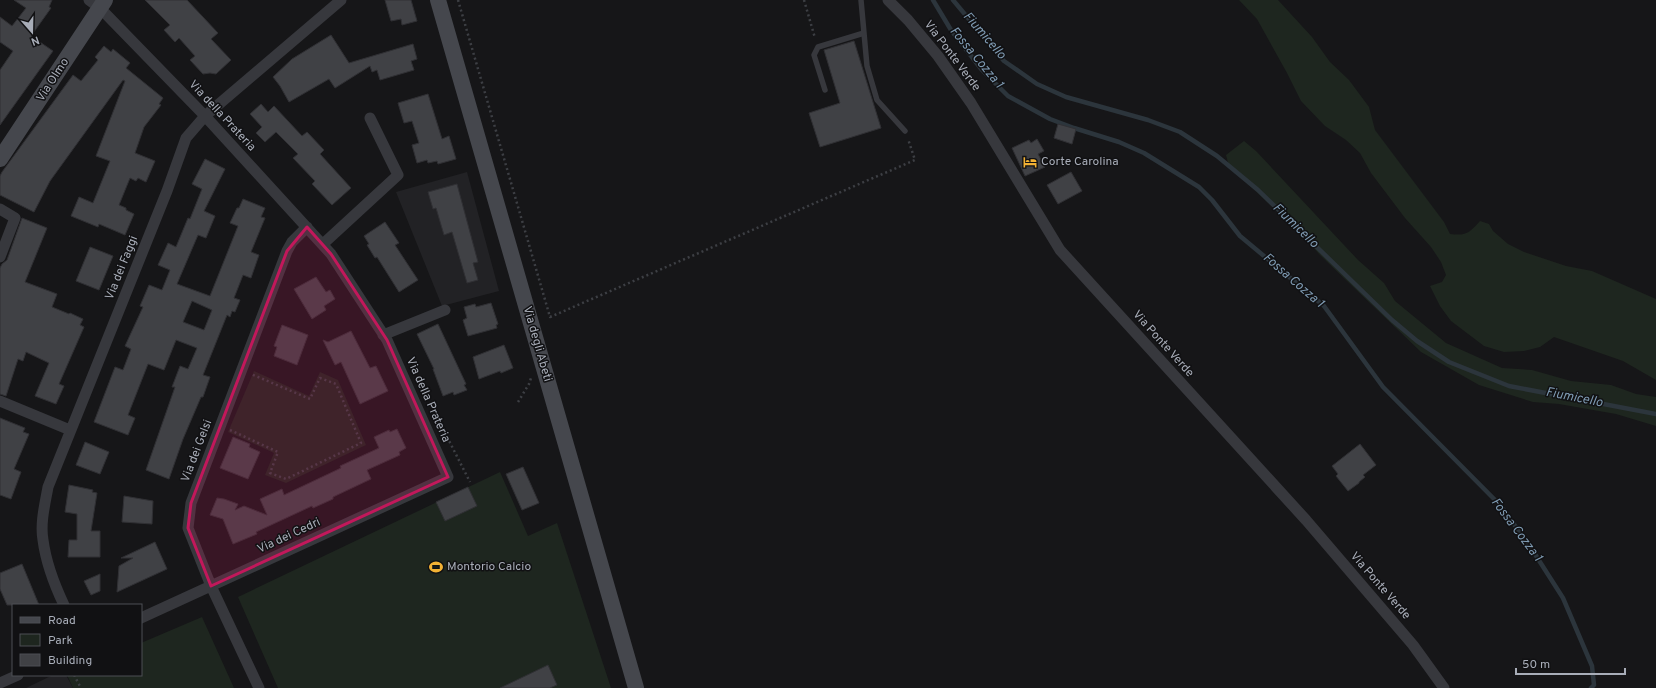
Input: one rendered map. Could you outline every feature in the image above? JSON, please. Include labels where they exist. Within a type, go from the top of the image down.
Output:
[{"type":"street","name":"Via dei Faggi","points":[[64,604],[48,565],[42,539],[43,514],[48,487],[167,191],[186,138],[205,116],[341,0]]},
{"type":"street","name":"Via degli Abeti","points":[[438,0],[636,688]]},
{"type":"street","name":"Via Ponte Verde","points":[[888,0],[908,20],[942,62],[971,103],[1060,250],[1306,520],[1413,645],[1444,688]]},
{"type":"street","name":"Via della Prateria","points":[[98,3],[205,116],[308,227],[331,254],[383,335],[448,477]]},
{"type":"street","name":"Via Olmo","points":[[0,159],[98,3]]},
{"type":"street","points":[[323,244],[398,175],[370,118]]},
{"type":"street","points":[[0,209],[15,218],[4,234],[0,257]]},
{"type":"street","name":"Via dei Gelsi","points":[[259,688],[211,586],[188,528],[191,504],[287,251],[292,242],[308,227]]},
{"type":"street","points":[[383,335],[445,310]]},
{"type":"street","points":[[0,401],[70,430]]},
{"type":"street","name":"Via dei Cedri","points":[[142,618],[448,477]]},
{"type":"street","points":[[0,683],[16,676]]},
{"type":"lane","points":[[861,0],[867,66],[877,100],[905,131]]},
{"type":"lane","points":[[825,90],[814,56],[818,47],[864,32]]},
{"type":"path","points":[[458,0],[550,317],[915,160],[905,131]]},
{"type":"path","points":[[804,0],[818,47]]},
{"type":"path","points":[[228,429],[278,452],[270,473],[286,479],[361,443],[336,384],[320,378],[310,399],[250,374]]},
{"type":"path","points":[[438,419],[470,482]]},
{"type":"path","points":[[75,676],[81,688]]},
{"type":"highlighted area","points":[[307,227],[331,254],[387,340],[448,477],[211,586],[188,528],[191,503],[287,251]]},
{"type":"shaded area","points":[[467,172],[499,291],[442,306],[396,192]]},
{"type":"shaded area","points":[[51,676],[67,676],[73,688],[26,688]]},
{"type":"green space","points":[[1239,0],[1278,0],[1312,37],[1330,62],[1349,80],[1369,107],[1375,130],[1444,222],[1450,234],[1467,233],[1480,221],[1489,224],[1493,231],[1508,244],[1524,252],[1566,266],[1592,271],[1656,299],[1656,380],[1623,361],[1554,337],[1540,347],[1524,351],[1504,352],[1484,346],[1451,321],[1440,306],[1430,286],[1442,282],[1446,275],[1441,262],[1431,247],[1405,218],[1371,173],[1360,153],[1346,140],[1325,126],[1301,101],[1257,19]]},
{"type":"green space","points":[[1244,141],[1256,151],[1358,260],[1384,283],[1395,301],[1446,343],[1502,368],[1532,370],[1571,381],[1611,385],[1636,394],[1656,397],[1656,426],[1616,414],[1559,404],[1533,402],[1479,385],[1421,352],[1229,166],[1226,155]]},
{"type":"green space","points":[[254,371],[309,396],[320,372],[338,380],[366,445],[286,483],[265,475],[274,453],[228,432]]},
{"type":"green space","name":"Montorio Calcio","points":[[500,472],[528,536],[557,523],[611,688],[278,688],[238,597]]},
{"type":"green space","points":[[202,617],[234,688],[73,688],[67,676],[142,676],[142,643]]},
{"type":"building","points":[[14,0],[52,0],[49,7],[51,8],[31,36],[53,51],[0,125],[0,70],[13,51],[0,42],[0,17],[12,26],[26,8]]},
{"type":"building","points":[[145,0],[187,0],[218,33],[211,39],[231,60],[216,74],[203,74],[190,60],[195,56],[179,38],[175,42],[164,30],[170,25]]},
{"type":"building","points":[[385,0],[411,0],[417,21],[402,25],[401,19],[391,21]]},
{"type":"building","points":[[331,35],[349,63],[413,44],[417,59],[411,61],[414,70],[380,80],[377,70],[372,72],[370,66],[335,88],[329,79],[289,102],[273,77],[292,59]]},
{"type":"building","points":[[854,41],[881,128],[820,147],[809,113],[840,103],[824,50]]},
{"type":"building","points":[[104,46],[111,52],[113,49],[130,63],[126,68],[163,98],[159,104],[161,105],[144,127],[135,153],[155,161],[146,182],[138,178],[136,181],[130,178],[119,205],[134,214],[125,235],[99,224],[98,227],[71,216],[79,197],[93,203],[110,161],[96,156],[125,81],[123,80],[50,181],[34,212],[0,195],[0,176],[2,172],[73,75],[81,81],[98,60],[95,57]]},
{"type":"building","points":[[428,94],[442,139],[449,136],[456,159],[438,164],[437,161],[428,163],[427,160],[417,163],[412,145],[419,143],[412,121],[404,123],[398,103]]},
{"type":"building","points":[[261,104],[268,112],[274,106],[302,136],[307,132],[324,150],[320,154],[351,188],[332,205],[312,184],[315,181],[293,158],[298,154],[276,132],[265,142],[256,133],[262,127],[250,114]]},
{"type":"building","points":[[1058,124],[1076,129],[1072,144],[1054,138]]},
{"type":"building","name":"Corte Carolina","points":[[1037,139],[1044,151],[1038,154],[1045,167],[1025,176],[1012,148],[1029,140],[1031,143]]},
{"type":"building","points":[[205,159],[225,169],[204,211],[215,216],[206,238],[198,235],[177,284],[210,296],[238,226],[230,223],[243,199],[265,208],[261,217],[265,218],[251,252],[259,255],[251,278],[243,275],[234,298],[240,300],[235,312],[232,311],[230,317],[227,315],[203,375],[210,377],[203,397],[201,397],[183,439],[169,479],[146,470],[175,387],[172,387],[180,366],[188,369],[197,348],[176,340],[164,370],[148,364],[128,415],[135,418],[128,435],[94,422],[115,367],[123,370],[131,349],[125,346],[143,307],[140,306],[149,285],[162,290],[170,270],[158,265],[168,243],[176,247],[188,218],[190,219],[202,189],[192,184]],"holes":[[[192,301],[212,310],[204,330],[183,322]]]},
{"type":"building","points":[[1071,172],[1082,191],[1058,204],[1047,185]]},
{"type":"building","points":[[457,184],[478,262],[473,263],[478,280],[467,283],[452,232],[444,235],[436,208],[433,209],[428,192]]},
{"type":"building","points":[[22,218],[47,228],[25,282],[57,294],[52,307],[83,319],[80,325],[84,327],[59,384],[64,386],[56,404],[35,396],[49,363],[26,352],[23,361],[18,359],[6,396],[0,394],[0,268],[7,260]]},
{"type":"building","points":[[385,222],[399,243],[395,245],[418,280],[399,292],[377,257],[375,258],[367,245],[369,244],[364,236]]},
{"type":"building","points":[[90,247],[113,256],[99,290],[76,281]]},
{"type":"building","points":[[316,277],[326,292],[330,290],[335,299],[324,306],[326,310],[312,319],[294,289]]},
{"type":"building","points":[[491,303],[498,324],[496,325],[497,328],[468,336],[463,320],[467,318],[464,307],[475,304],[476,307]]},
{"type":"building","points":[[438,324],[466,384],[464,385],[467,390],[454,395],[453,392],[443,396],[434,369],[417,334]]},
{"type":"building","points":[[282,325],[308,335],[297,365],[274,356],[277,347],[274,346]]},
{"type":"building","points":[[351,331],[370,368],[376,366],[388,391],[360,404],[341,362],[335,365],[323,340],[328,342]]},
{"type":"building","points":[[504,345],[513,368],[479,379],[473,357]]},
{"type":"building","points":[[0,418],[25,428],[23,432],[29,434],[14,469],[21,472],[11,499],[0,495]]},
{"type":"building","points":[[397,429],[406,448],[399,452],[400,455],[367,470],[371,479],[333,497],[333,499],[313,508],[312,506],[256,532],[257,534],[233,544],[223,519],[210,515],[217,498],[238,504],[235,510],[244,506],[267,515],[260,499],[282,489],[284,495],[341,468],[340,466],[379,448],[374,437],[389,430],[390,432]]},
{"type":"building","points":[[233,437],[250,444],[249,447],[260,452],[248,479],[220,468]]},
{"type":"building","points":[[85,442],[109,452],[100,474],[76,465]]},
{"type":"building","points":[[1360,444],[1376,465],[1363,475],[1365,477],[1359,483],[1348,491],[1336,476],[1338,474],[1332,466]]},
{"type":"building","points":[[523,467],[539,503],[522,510],[506,474]]},
{"type":"building","points":[[69,485],[93,490],[92,492],[97,493],[91,531],[100,531],[100,557],[68,557],[69,540],[77,540],[77,514],[65,512]]},
{"type":"building","points":[[468,487],[477,506],[445,521],[436,502]]},
{"type":"building","points":[[124,496],[153,501],[152,524],[122,522]]},
{"type":"building","points":[[155,542],[167,569],[117,592],[119,566],[133,558],[121,558]]},
{"type":"building","points":[[22,564],[39,604],[7,605],[0,589],[0,573]]},
{"type":"building","points":[[100,574],[100,591],[91,595],[84,581]]},
{"type":"building","points":[[548,665],[557,685],[550,688],[500,688]]},
{"type":"waterway","name":"Fossa Cozza 1","points":[[933,0],[951,30],[982,70],[1008,96],[1050,119],[1119,142],[1144,153],[1199,187],[1212,200],[1240,236],[1324,306],[1383,387],[1501,506],[1533,551],[1563,598],[1592,666],[1594,685],[1591,688]]},
{"type":"waterway","name":"Fiumicello","points":[[953,0],[1004,61],[1037,84],[1066,97],[1148,120],[1180,132],[1217,156],[1258,190],[1392,320],[1417,341],[1449,362],[1509,386],[1656,414]]},
{"type":"place","name":"Corte Carolina","points":[[1030,162]]},
{"type":"place","name":"Montorio Calcio","points":[[436,567]]}]
